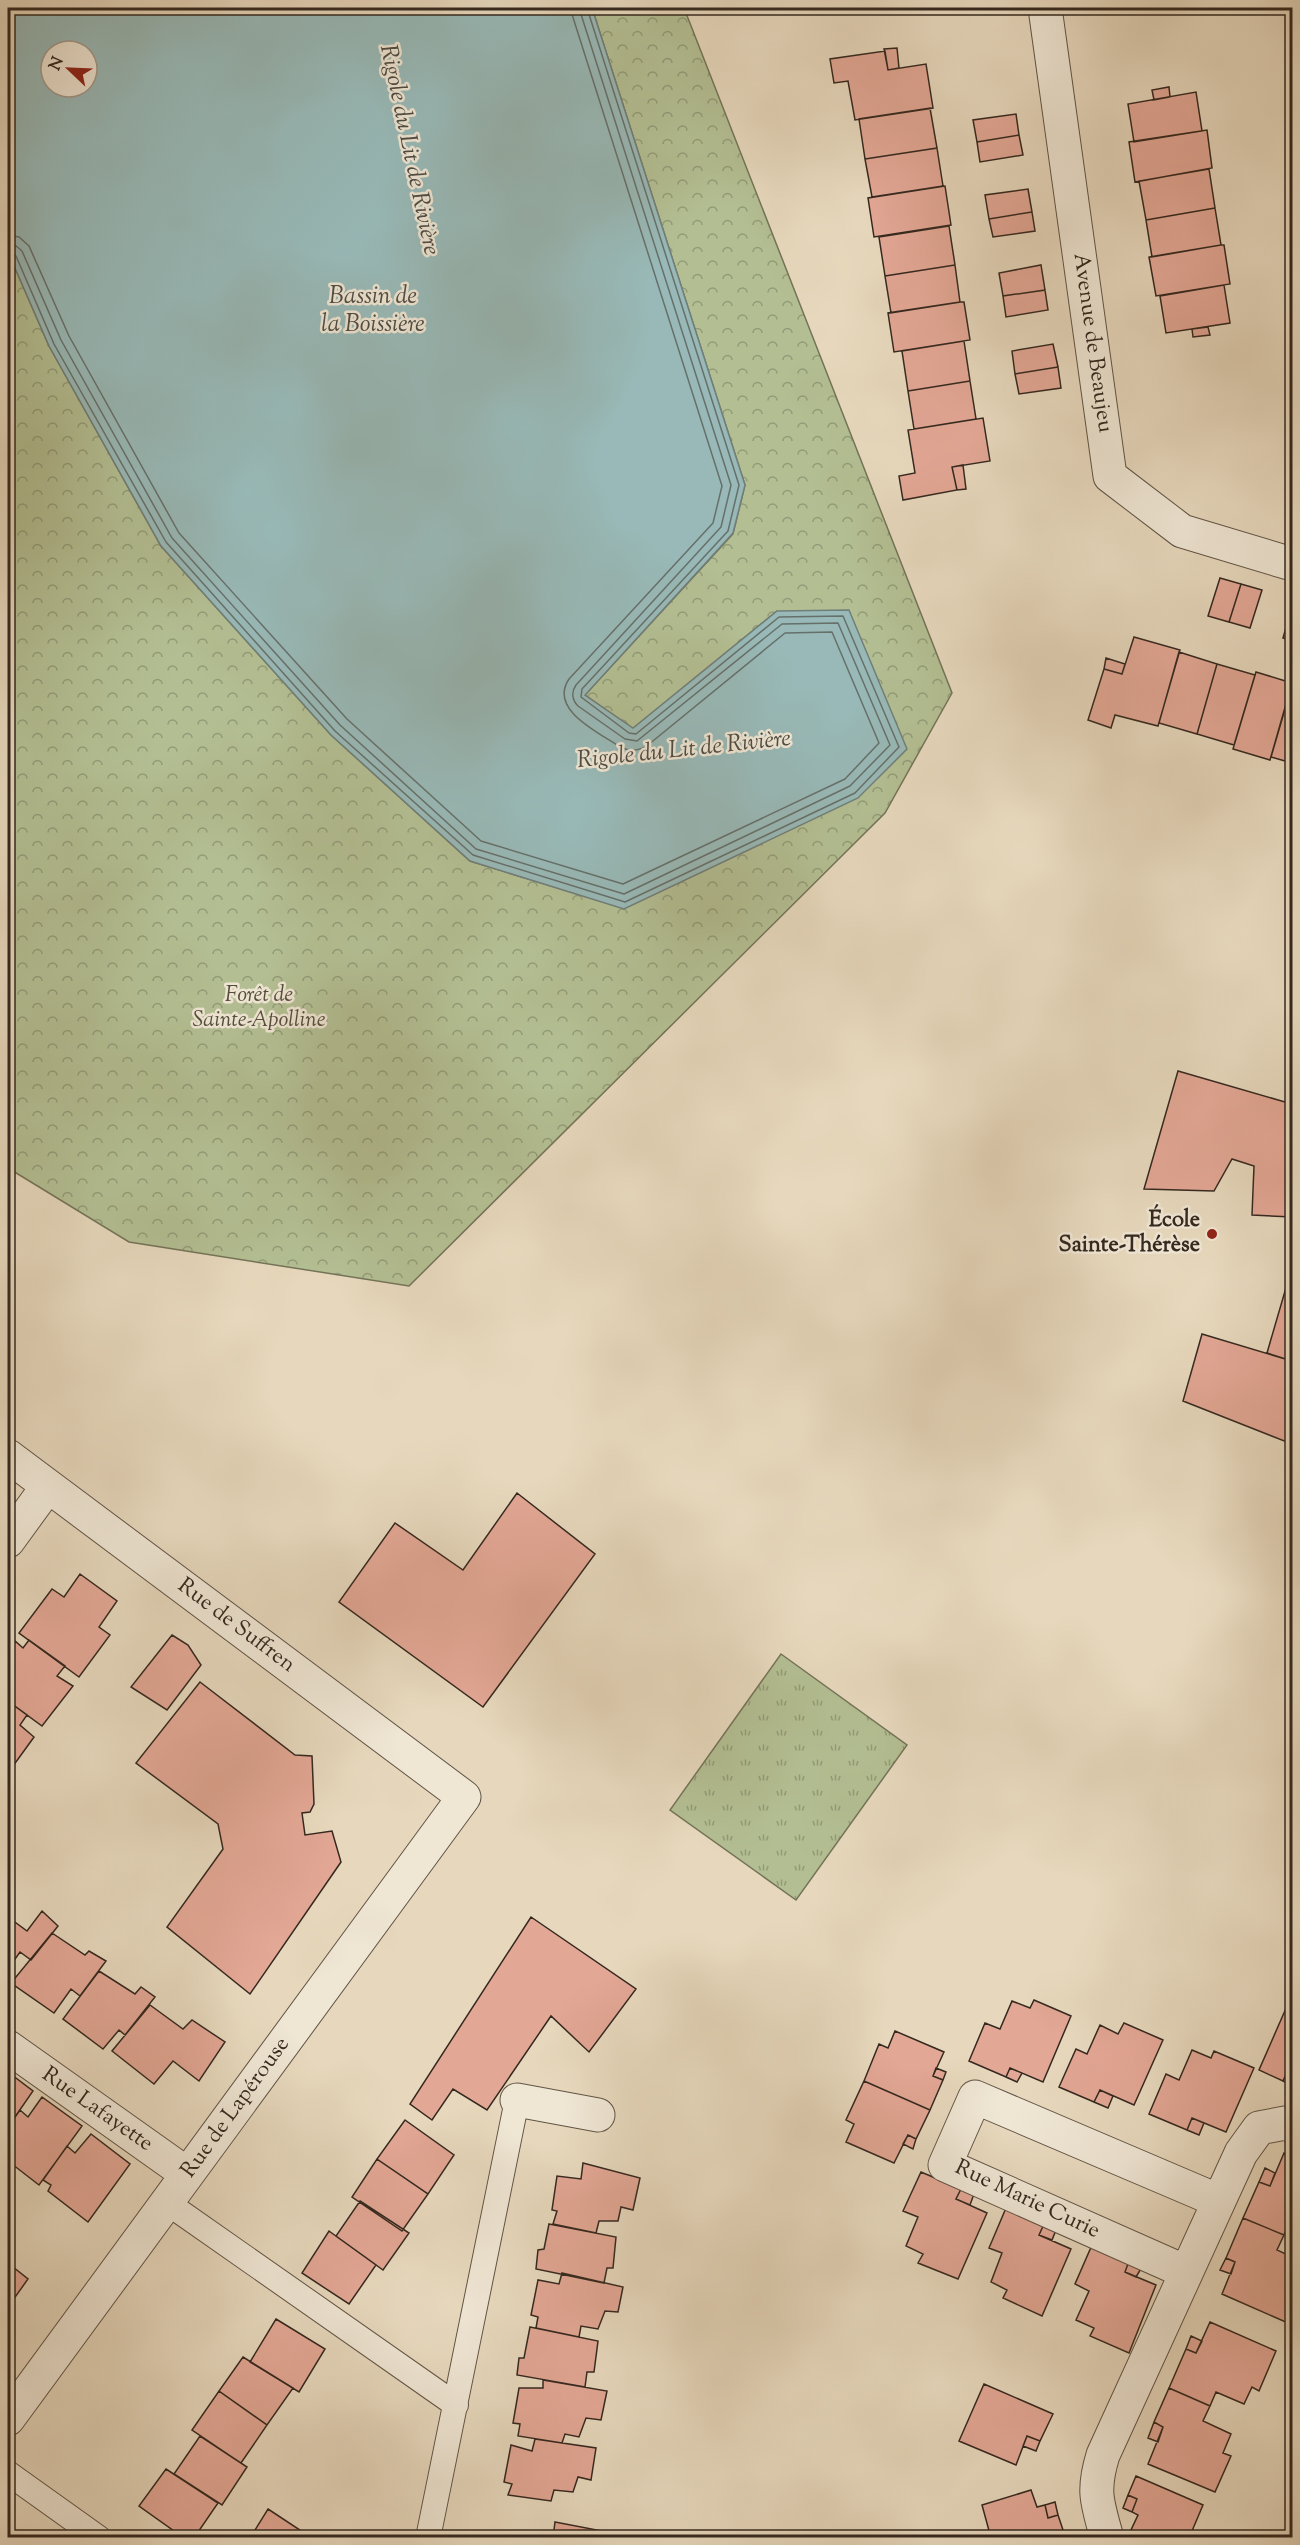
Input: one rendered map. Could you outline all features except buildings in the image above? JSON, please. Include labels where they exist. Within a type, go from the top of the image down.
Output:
[{"type":"street","name":"Avenue de Beaujeu","points":[[1045,8],[1110,476],[1182,531],[1293,564]]},
{"type":"street","name":"Rue de Suffren","points":[[8,1456],[464,1797]]},
{"type":"street","points":[[8,1541],[48,1486]]},
{"type":"street","name":"Rue de Lapérouse","points":[[8,2418],[464,1797]]},
{"type":"street","name":"Rue Lafayette","points":[[8,2047],[187,2174]]},
{"type":"street","name":"Rue Marie Curie","points":[[1186,2272],[945,2165],[975,2097],[1220,2201]]},
{"type":"street","points":[[517,2100],[598,2115]]},
{"type":"street","points":[[1107,2538],[1098,2506],[1095,2481],[1100,2464],[1186,2272],[1241,2153],[1259,2128],[1285,2123],[1293,2126]]},
{"type":"lane","points":[[428,2538],[517,2100]]},
{"type":"lane","points":[[166,2202],[456,2406]]},
{"type":"lane","points":[[8,2472],[99,2538]]},
{"type":"green space","name":"Forêt de Sainte-Apolline","points":[[592,8],[684,8],[952,693],[885,813],[409,1286],[129,1242],[8,1168],[8,252],[49,346],[161,546],[331,735],[470,861],[624,908],[777,611],[633,729],[585,695],[733,534],[745,485]]},
{"type":"green space","points":[[781,1654],[907,1745],[796,1900],[670,1810]]},
{"type":"water","name":"Bassin de la Boissière","points":[[8,8],[592,8],[745,485],[733,533],[585,695],[633,728],[777,611],[849,610],[907,749],[858,798],[624,909],[470,861],[331,735],[161,546],[49,346],[8,252]]},
{"type":"place","name":"École Sainte-Thérèse","points":[[1212,1234]]},
{"type":"water label","name":"Rigole du Lit de Rivière","points":[[409,150]]},
{"type":"water label","name":"Rigole du Lit de Rivière","points":[[684,750]]}]
